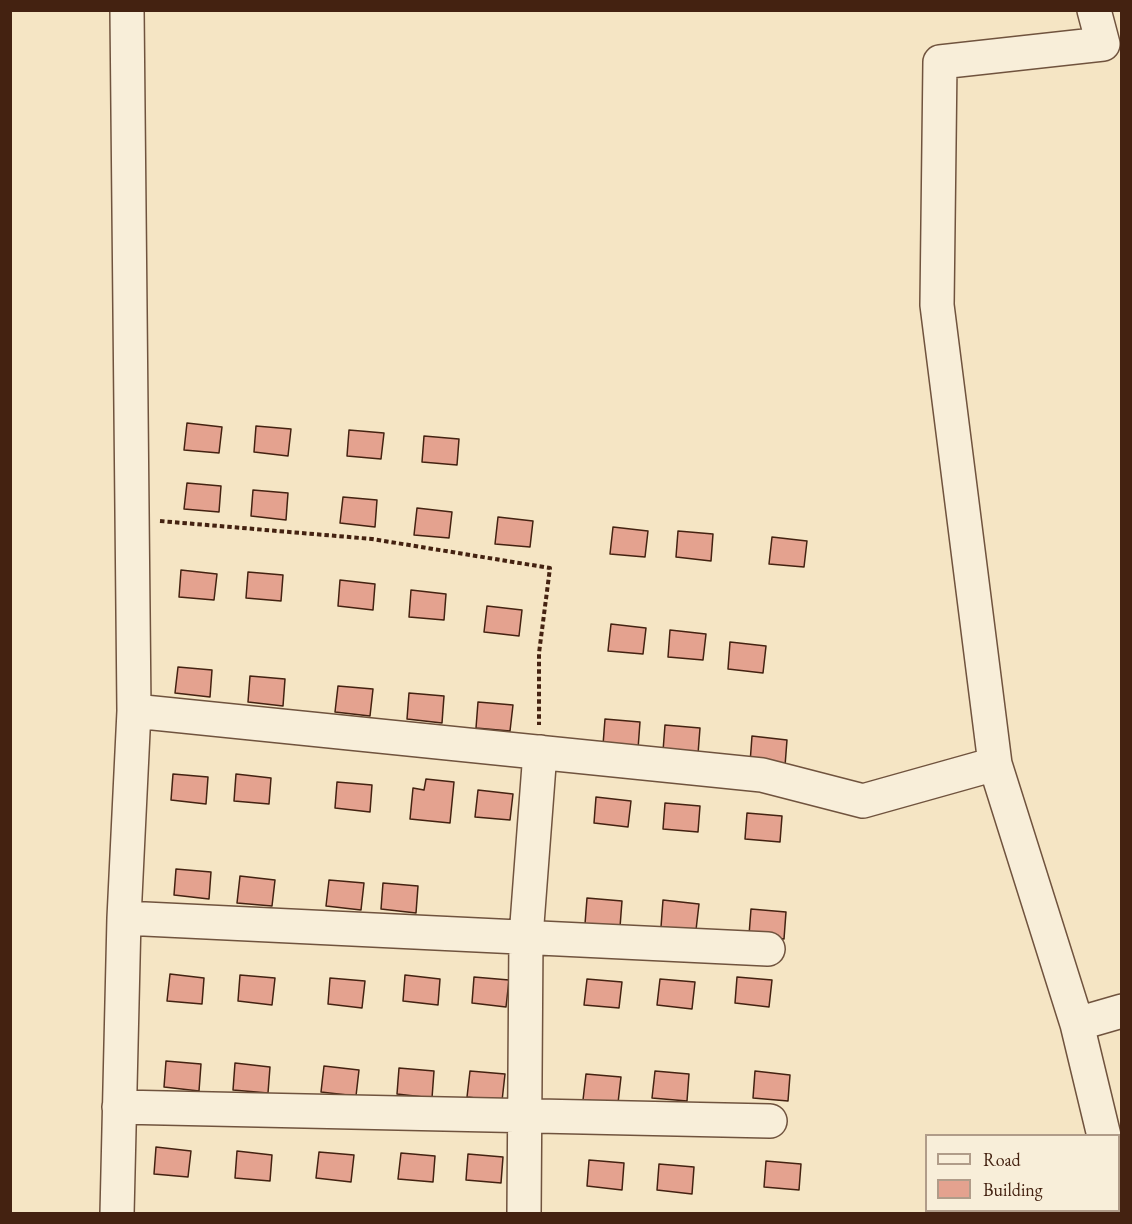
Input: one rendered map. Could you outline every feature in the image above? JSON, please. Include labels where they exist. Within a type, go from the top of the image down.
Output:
[{"type":"street","points":[[117,1214],[124,918],[134,711],[127,10]]},
{"type":"street","points":[[1094,10],[1103,44],[940,62],[937,305],[995,764],[1077,1024],[1104,1134]]},
{"type":"street","points":[[134,711],[762,775],[863,801],[995,764]]},
{"type":"street","points":[[524,1214],[526,937],[540,752]]},
{"type":"street","points":[[124,918],[768,949]]},
{"type":"street","points":[[1077,1024],[1122,1011]]},
{"type":"street","points":[[119,1107],[770,1121]]},
{"type":"path","points":[[132,518],[372,539],[550,567],[539,653],[540,752]]},
{"type":"building","points":[[187,423],[222,427],[219,453],[184,450]]},
{"type":"building","points":[[256,426],[291,429],[288,456],[254,452]]},
{"type":"building","points":[[349,430],[384,433],[381,459],[347,456]]},
{"type":"building","points":[[424,436],[459,439],[457,465],[422,462]]},
{"type":"building","points":[[187,483],[221,486],[219,512],[184,509]]},
{"type":"building","points":[[253,490],[288,493],[286,520],[251,516]]},
{"type":"building","points":[[343,497],[377,500],[375,527],[340,523]]},
{"type":"building","points":[[417,508],[452,512],[449,538],[414,535]]},
{"type":"building","points":[[498,517],[533,521],[530,547],[495,544]]},
{"type":"building","points":[[613,527],[648,531],[645,557],[610,554]]},
{"type":"building","points":[[678,531],[713,534],[711,561],[676,557]]},
{"type":"building","points":[[772,537],[807,541],[804,567],[769,564]]},
{"type":"building","points":[[181,570],[217,574],[214,600],[179,597]]},
{"type":"building","points":[[248,572],[283,575],[281,601],[246,598]]},
{"type":"building","points":[[340,580],[375,584],[373,610],[338,606]]},
{"type":"building","points":[[411,590],[446,594],[444,620],[409,617]]},
{"type":"building","points":[[487,606],[522,610],[519,636],[484,632]]},
{"type":"building","points":[[611,624],[646,628],[643,654],[608,651]]},
{"type":"building","points":[[670,630],[706,634],[703,660],[668,657]]},
{"type":"building","points":[[730,642],[766,646],[763,673],[728,669]]},
{"type":"building","points":[[178,667],[212,670],[210,697],[175,693]]},
{"type":"building","points":[[250,676],[285,679],[283,706],[248,702]]},
{"type":"building","points":[[338,686],[373,689],[370,716],[335,712]]},
{"type":"building","points":[[409,693],[444,696],[442,723],[407,719]]},
{"type":"building","points":[[478,702],[513,705],[510,731],[476,728]]},
{"type":"building","points":[[605,719],[640,722],[638,749],[603,745]]},
{"type":"building","points":[[665,725],[700,728],[698,754],[663,751]]},
{"type":"building","points":[[752,736],[787,740],[785,766],[750,763]]},
{"type":"building","points":[[173,774],[208,777],[206,804],[171,800]]},
{"type":"building","points":[[236,774],[271,778],[269,804],[234,801]]},
{"type":"building","points":[[426,779],[454,782],[450,823],[410,819],[413,788],[424,790]]},
{"type":"building","points":[[337,782],[372,785],[370,812],[335,808]]},
{"type":"building","points":[[478,790],[513,794],[510,820],[475,817]]},
{"type":"building","points":[[596,797],[631,801],[628,827],[594,823]]},
{"type":"building","points":[[665,803],[700,806],[698,832],[663,829]]},
{"type":"building","points":[[747,813],[782,816],[780,842],[745,839]]},
{"type":"building","points":[[176,869],[211,872],[209,899],[174,895]]},
{"type":"building","points":[[240,876],[275,880],[272,906],[237,903]]},
{"type":"building","points":[[329,880],[364,883],[361,910],[326,906]]},
{"type":"building","points":[[383,883],[418,886],[416,913],[381,909]]},
{"type":"building","points":[[587,898],[622,901],[620,927],[585,924]]},
{"type":"building","points":[[663,900],[699,904],[696,930],[661,927]]},
{"type":"building","points":[[751,909],[786,912],[784,939],[749,935]]},
{"type":"building","points":[[170,974],[204,978],[202,1004],[167,1001]]},
{"type":"building","points":[[240,975],[275,978],[272,1005],[238,1001]]},
{"type":"building","points":[[405,975],[440,979],[438,1005],[403,1001]]},
{"type":"building","points":[[474,977],[509,980],[506,1007],[472,1003]]},
{"type":"building","points":[[737,977],[772,980],[769,1007],[735,1003]]},
{"type":"building","points":[[330,978],[365,981],[362,1008],[328,1004]]},
{"type":"building","points":[[587,979],[622,982],[619,1008],[584,1005]]},
{"type":"building","points":[[660,979],[695,982],[692,1009],[657,1005]]},
{"type":"building","points":[[166,1061],[201,1064],[199,1091],[164,1087]]},
{"type":"building","points":[[235,1063],[270,1067],[268,1093],[233,1090]]},
{"type":"building","points":[[324,1066],[359,1070],[356,1096],[321,1092]]},
{"type":"building","points":[[399,1068],[434,1071],[432,1098],[397,1094]]},
{"type":"building","points":[[470,1071],[505,1074],[502,1101],[467,1097]]},
{"type":"building","points":[[655,1071],[689,1074],[687,1101],[652,1098]]},
{"type":"building","points":[[755,1071],[790,1075],[788,1101],[753,1098]]},
{"type":"building","points":[[586,1074],[621,1077],[618,1103],[583,1100]]},
{"type":"building","points":[[156,1147],[191,1151],[188,1177],[154,1174]]},
{"type":"building","points":[[237,1151],[272,1155],[270,1181],[235,1178]]},
{"type":"building","points":[[319,1152],[354,1155],[351,1182],[316,1178]]},
{"type":"building","points":[[401,1153],[435,1156],[433,1182],[398,1179]]},
{"type":"building","points":[[468,1154],[503,1157],[501,1183],[466,1180]]},
{"type":"building","points":[[589,1160],[624,1163],[622,1190],[587,1186]]},
{"type":"building","points":[[766,1161],[801,1164],[799,1190],[764,1187]]},
{"type":"building","points":[[659,1164],[694,1167],[692,1194],[657,1190]]}]
